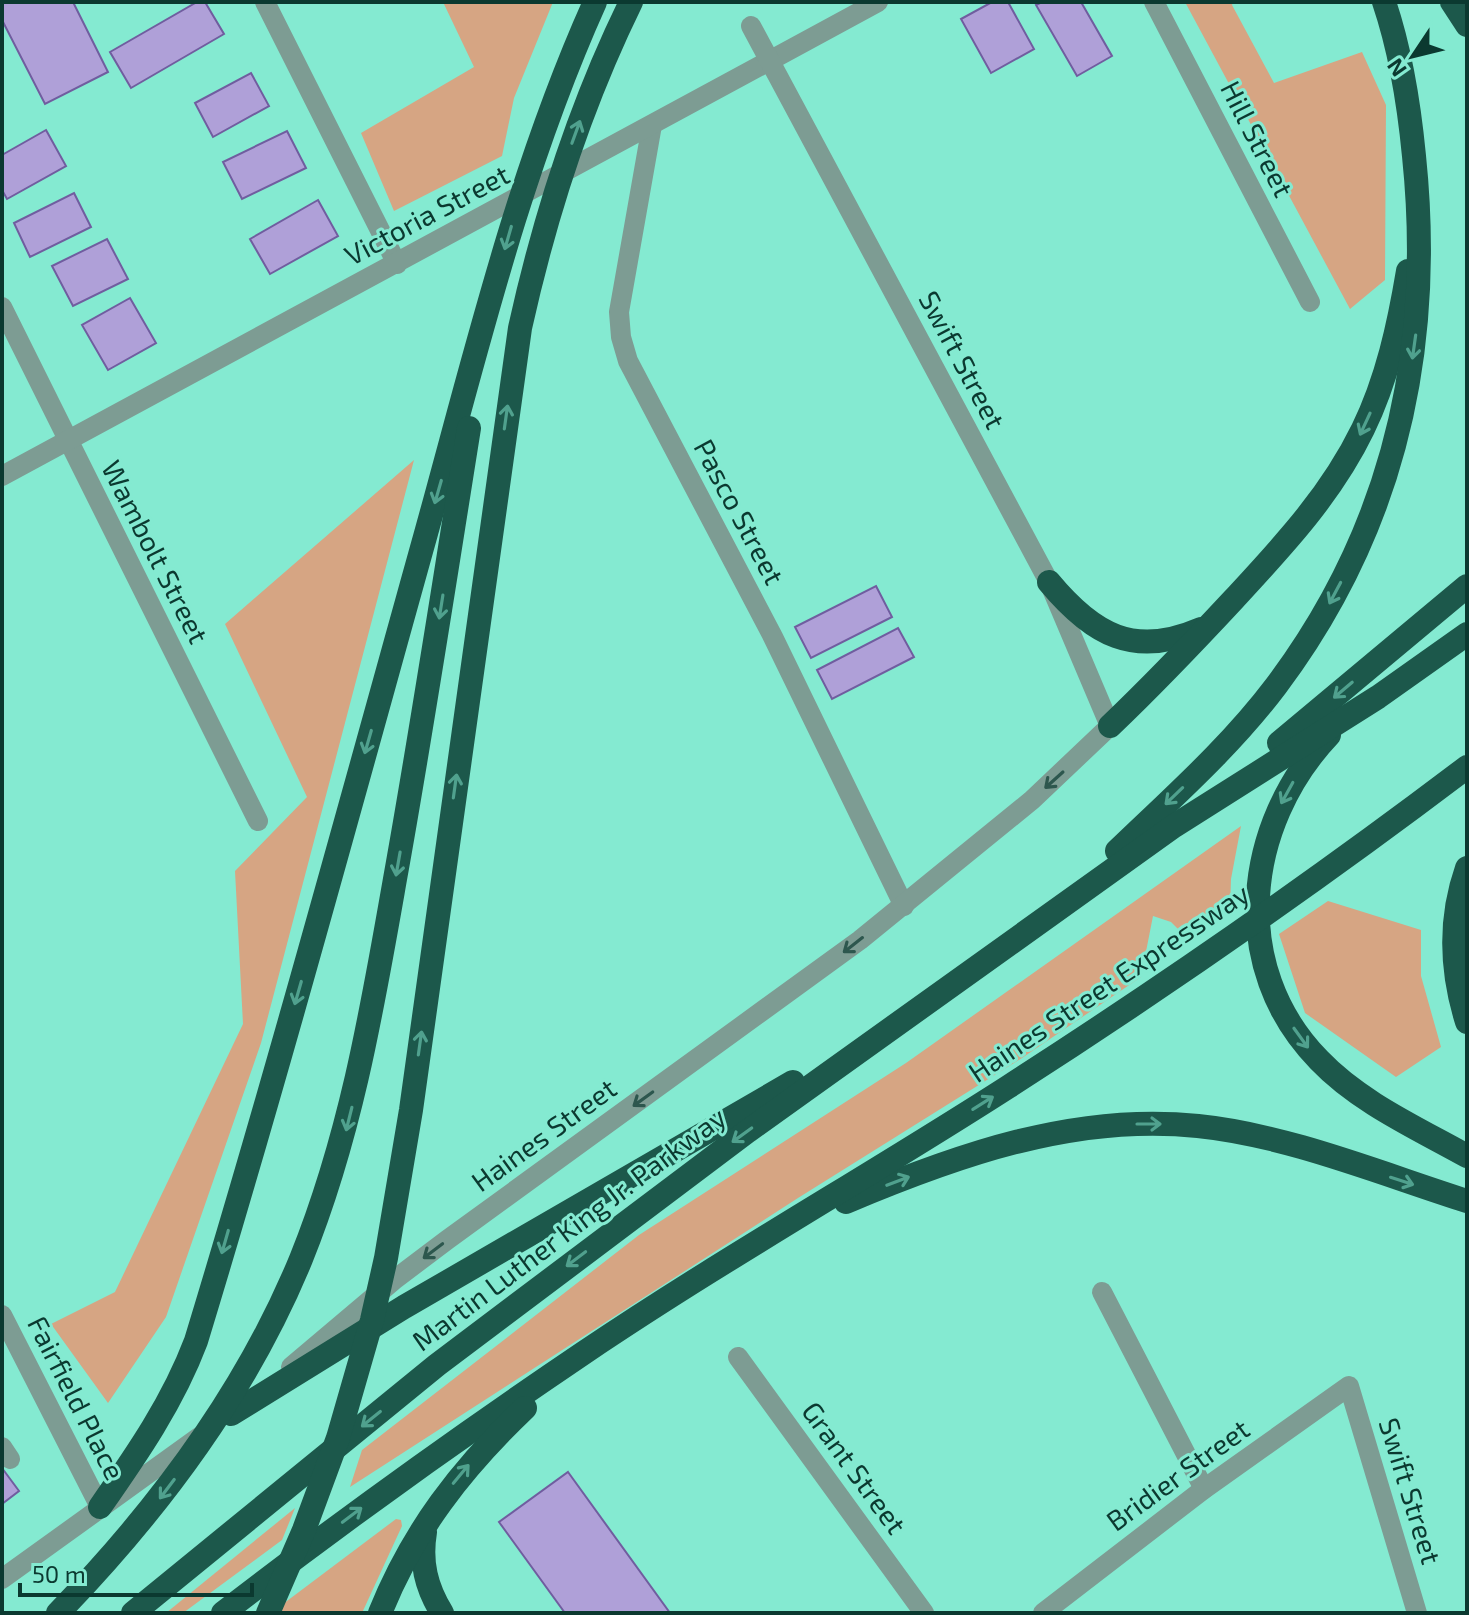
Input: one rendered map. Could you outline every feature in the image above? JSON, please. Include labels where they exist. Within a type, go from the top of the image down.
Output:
[{"type":"highway","points":[[100,1507],[155,1427],[196,1341],[325,897],[514,218],[560,85],[595,2]]},
{"type":"highway","points":[[268,1613],[338,1438],[372,1320],[386,1258],[411,1110],[512,367],[551,204],[601,64],[631,2]]},
{"type":"highway","points":[[1055,911],[1243,726],[1277,685],[1307,641],[1343,578],[1372,512],[1389,465],[1411,373],[1419,298],[1417,185],[1402,72],[1384,2]]},
{"type":"highway","points":[[1452,2],[1467,25]]},
{"type":"highway","points":[[1110,726],[1210,625],[1312,511],[1340,470],[1364,427],[1398,324],[1410,256],[1417,185]]},
{"type":"highway","points":[[58,1613],[122,1545],[170,1485],[222,1409],[267,1329],[300,1261],[346,1131],[363,1060],[410,797],[489,309]]},
{"type":"highway","points":[[1049,582],[1085,619],[1122,640],[1147,643],[1169,640],[1210,625]]},
{"type":"highway","points":[[1055,911],[1174,826],[1467,586]]},
{"type":"highway","points":[[1467,634],[1334,730],[1322,743],[1299,773],[1278,811],[1265,846],[1258,891],[1263,954],[1280,1005],[1298,1035],[1340,1079],[1379,1106],[1467,1156]]},
{"type":"highway","points":[[1174,826],[1378,697]]},
{"type":"highway","name":"Haines Street Expressway","points":[[774,1233],[1169,982],[1467,767]]},
{"type":"highway","points":[[1467,868],[1453,930],[1455,975],[1467,1022]]},
{"type":"highway","name":"Martin Luther King Jr. Parkway","points":[[133,1613],[437,1365],[748,1131],[1055,911]]},
{"type":"highway","points":[[231,1414],[404,1307],[919,1009]]},
{"type":"highway","points":[[223,1613],[387,1489],[587,1351],[774,1233],[899,1180],[994,1147],[1047,1134],[1123,1124],[1199,1126],[1302,1149],[1467,1201]]},
{"type":"highway","points":[[380,1613],[426,1522],[476,1456],[587,1351]]},
{"type":"highway","points":[[426,1522],[421,1555],[425,1580],[442,1613]]},
{"type":"street","points":[[265,2],[397,264]]},
{"type":"street","name":"Victoria Street","points":[[2,476],[878,2]]},
{"type":"street","name":"Hill Street","points":[[1154,2],[1310,302]]},
{"type":"street","name":"Swift Street","points":[[751,26],[1049,582],[1110,726]]},
{"type":"street","name":"Pasco Street","points":[[652,125],[619,312],[621,337],[628,361],[773,637],[904,906]]},
{"type":"street","name":"Wambolt Street","points":[[2,307],[258,821]]},
{"type":"street","name":"Haines Street","points":[[2,1579],[231,1414],[447,1240],[808,980],[904,906],[1032,800],[1110,726]]},
{"type":"street","points":[[1102,1292],[1204,1489]]},
{"type":"street","name":"Fairfield Place","points":[[2,1315],[7,1338],[100,1507]]},
{"type":"street","name":"Grant Street","points":[[738,1357],[924,1613]]},
{"type":"street","name":"Swift Street","points":[[1349,1386],[1417,1613]]},
{"type":"street","name":"Bridier Street","points":[[1043,1613],[1204,1489],[1349,1386]]},
{"type":"shaded area","points":[[443,2],[553,2],[514,98],[502,156],[394,211],[361,133],[474,67]]},
{"type":"shaded area","points":[[1185,2],[1233,2],[1274,83],[1362,52],[1386,105],[1385,280],[1350,309]]},
{"type":"shaded area","points":[[414,460],[261,1043],[166,1317],[108,1403],[51,1324],[115,1292],[243,1024],[235,871],[307,797],[225,624]]},
{"type":"shaded area","points":[[1241,826],[1231,879],[1230,909],[1188,939],[1171,922],[1153,916],[1141,977],[1022,1058],[798,1198],[350,1487],[362,1450],[639,1235],[906,1063]]},
{"type":"shaded area","points":[[1328,901],[1421,930],[1421,976],[1441,1047],[1396,1077],[1305,1013],[1279,934]]},
{"type":"shaded area","points":[[295,1508],[282,1540],[183,1613],[166,1613]]},
{"type":"shaded area","points":[[396,1519],[401,1520],[402,1526],[362,1613],[271,1613]]},
{"type":"building","points":[[2,2],[73,2],[108,72],[45,104],[2,20]]},
{"type":"building","points":[[197,2],[205,2],[224,34],[131,88],[110,52]]},
{"type":"building","points":[[992,2],[1008,2],[1034,49],[991,73],[961,19]]},
{"type":"building","points":[[1042,2],[1081,2],[1112,56],[1077,76],[1036,5]]},
{"type":"building","points":[[251,73],[269,106],[213,137],[195,103]]},
{"type":"building","points":[[46,130],[66,166],[7,199],[2,190],[2,155]]},
{"type":"building","points":[[287,131],[306,168],[242,199],[223,162]]},
{"type":"building","points":[[74,193],[91,227],[30,257],[14,223]]},
{"type":"building","points":[[318,200],[338,236],[270,274],[250,239]]},
{"type":"building","points":[[107,239],[128,279],[73,306],[52,266]]},
{"type":"building","points":[[130,298],[156,343],[108,370],[82,325]]},
{"type":"building","points":[[876,586],[892,617],[811,658],[795,627]]},
{"type":"building","points":[[898,628],[914,657],[832,699],[817,670]]},
{"type":"building","points":[[2,1468],[19,1491],[2,1504]]},
{"type":"building","points":[[568,1472],[670,1613],[565,1613],[499,1522]]}]
